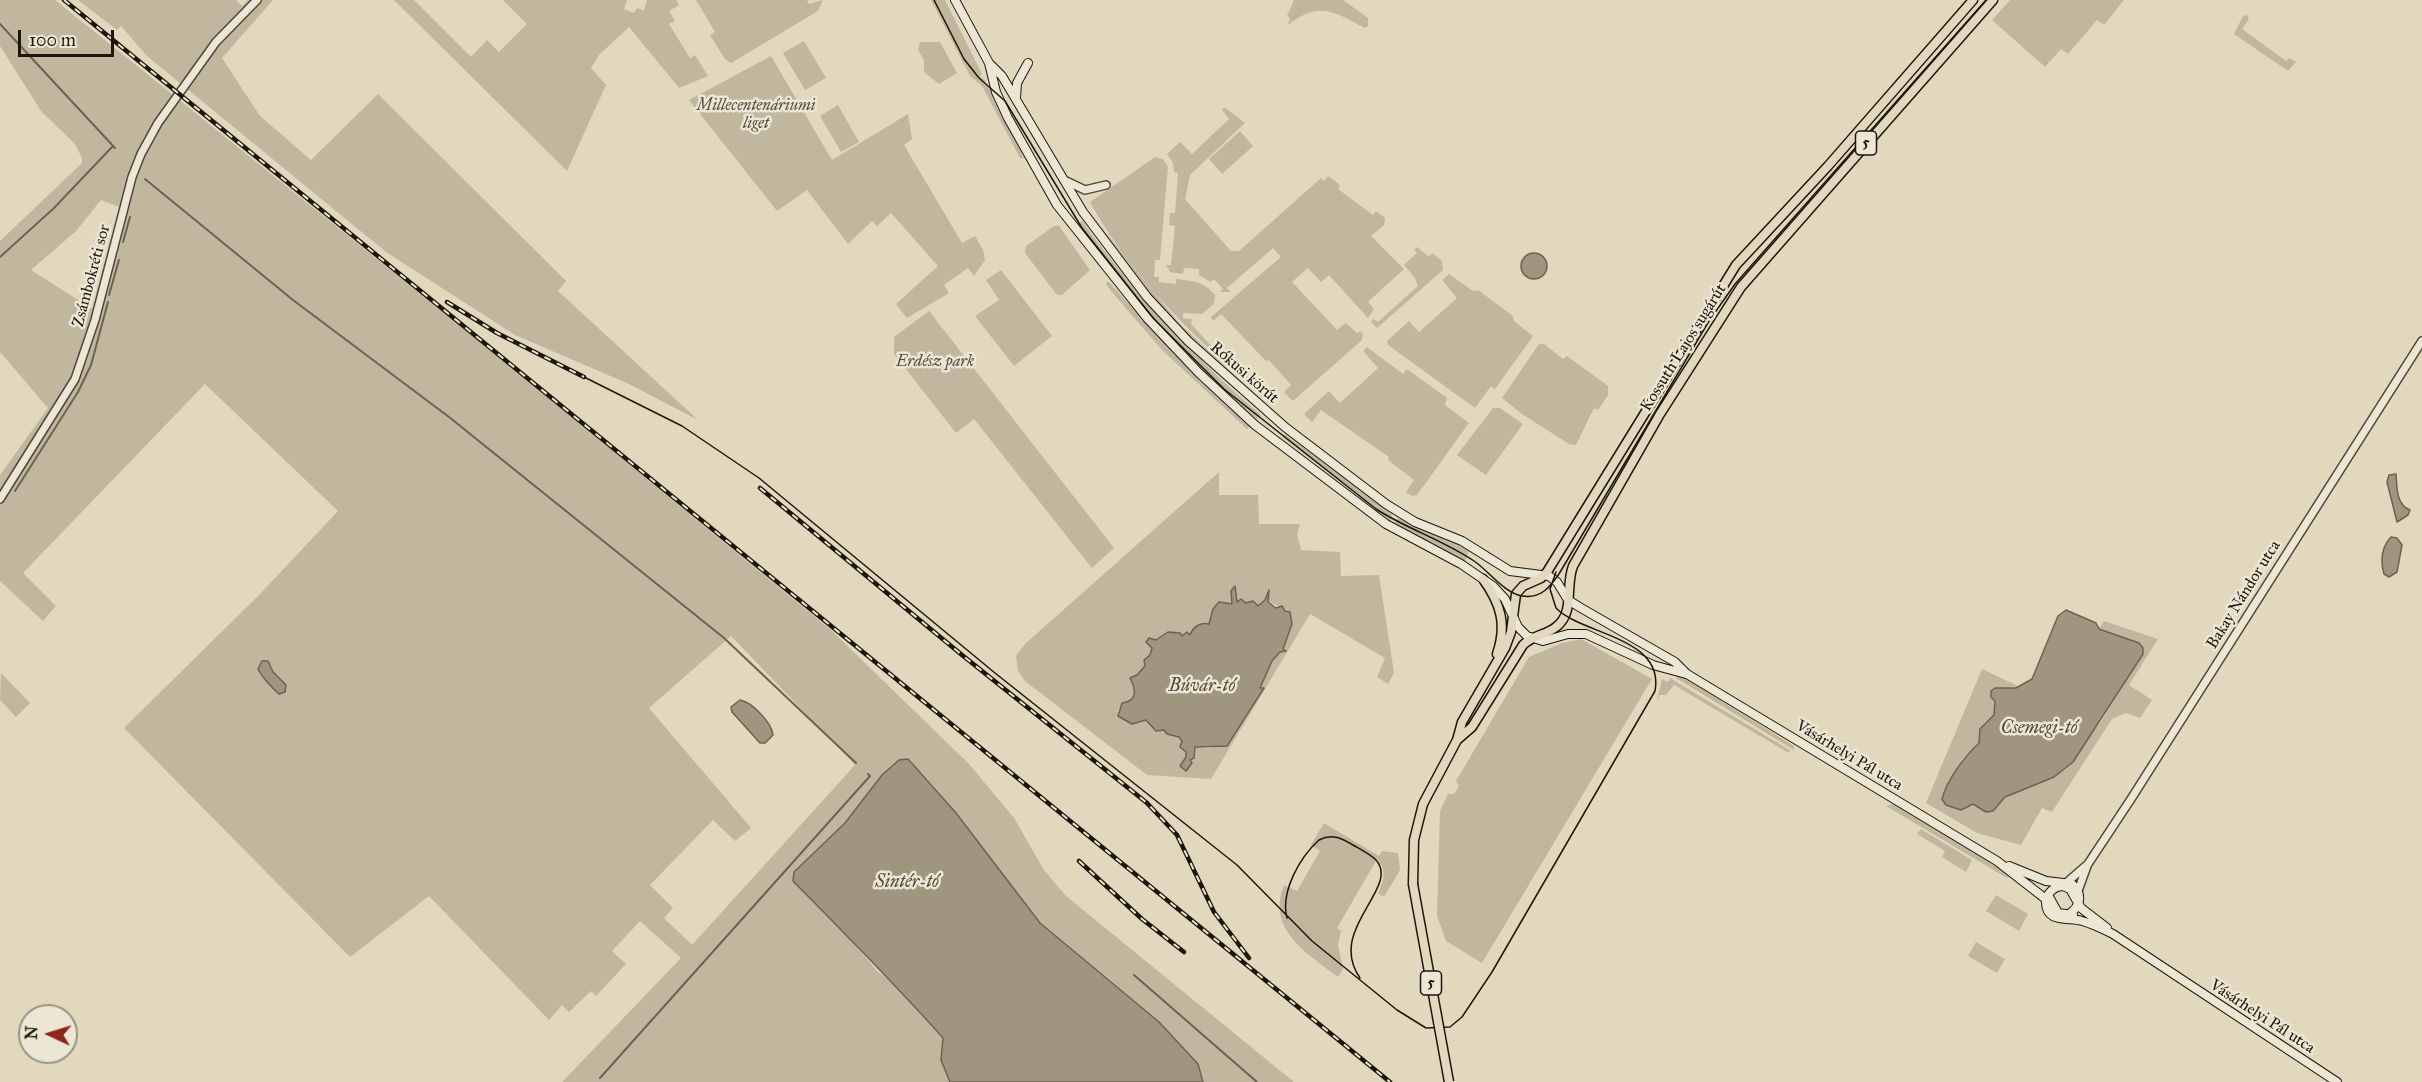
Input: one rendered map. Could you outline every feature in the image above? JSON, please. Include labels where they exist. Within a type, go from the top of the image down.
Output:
[{"type":"main road","name":"Rókusi körút","points":[[955,0],[989,63],[995,90],[1024,150],[1057,204],[1147,318],[1199,373],[1255,425],[1368,511],[1483,579],[1505,599],[1518,627],[1531,638]]},
{"type":"main road","name":"Kossuth Lajos sugárút","points":[[1449,1082],[1413,884],[1412,852],[1417,822],[1433,782],[1457,740],[1462,722],[1510,636],[1513,601],[1518,591],[1545,574],[1736,265],[1828,166],[1973,0]]},
{"type":"main road","name":"Kossuth Lajos sugárút","points":[[1457,740],[1472,727],[1512,658],[1531,638],[1559,624],[1566,615],[1568,581],[1573,566],[1665,406],[1741,286],[1993,0]]},
{"type":"main road","name":"Rókusi körút","points":[[989,63],[1002,76],[1061,177],[1107,245],[1165,318],[1277,420],[1386,504],[1415,522],[1462,541],[1510,571],[1522,574],[1545,574]]},
{"type":"main road","points":[[1016,100],[1017,83],[1028,63]]},
{"type":"main road","points":[[995,90],[1002,76]]},
{"type":"main road","points":[[1545,574],[1557,582],[1568,600]]},
{"type":"main road","points":[[1483,579],[1497,600],[1502,617],[1501,641],[1490,675]]},
{"type":"main road","name":"Vásárhelyi Pál utca","points":[[1568,600],[1675,662],[1687,674],[1997,861],[2047,898],[2056,911],[2080,916],[2092,925]]},
{"type":"main road","name":"Vásárhelyi Pál utca","points":[[1531,638],[1543,641],[1568,634],[1586,634],[1656,666],[1687,674]]},
{"type":"main road","name":"Vásárhelyi Pál utca","points":[[1997,861],[2034,877],[2078,891]]},
{"type":"main road","name":"Vásárhelyi Pál utca","points":[[2034,877],[2043,884],[2063,885],[2072,892],[2079,903],[2107,924],[2113,934]]},
{"type":"main road","points":[[2047,898],[2063,885]]},
{"type":"main road","points":[[2069,914],[2079,903],[2078,891]]},
{"type":"main road","name":"Vásárhelyi Pál utca","points":[[2047,898],[2048,910],[2055,917],[2092,925],[2113,934],[2337,1082]]},
{"type":"street","name":"Zsámbokréti sor","points":[[0,499],[75,379],[95,320],[136,164],[151,135],[204,58],[224,32],[257,0]]},
{"type":"street","points":[[1061,177],[1084,190],[1106,185]]},
{"type":"street","name":"Bakay Nándor utca","points":[[2078,891],[2088,864],[2422,341]]},
{"type":"street","name":"Bakay Nándor utca","points":[[2063,885],[2088,864]]},
{"type":"green space","points":[[0,0],[55,0],[470,334],[831,630],[969,764],[1014,818],[1044,870],[1066,896],[1294,1082],[1203,1082],[1203,1078],[1159,1022],[1040,923],[956,813],[908,759],[882,775],[845,823],[794,872],[877,971],[897,986],[943,1039],[941,1060],[950,1082],[562,1082],[681,958],[640,921],[612,951],[626,964],[596,996],[591,991],[569,1012],[562,1005],[549,1020],[429,896],[350,957],[124,728],[259,595],[338,511],[205,384],[23,573],[56,606],[43,621],[0,581],[0,475],[48,408],[0,352],[0,241],[82,163],[82,158],[75,144],[41,111],[0,46]],"holes":[[[101,200],[119,207],[92,309],[31,270],[76,231]],[[731,636],[855,765],[692,945],[664,918],[673,908],[650,885],[713,820],[735,841],[751,828],[649,708]]]},
{"type":"green space","points":[[78,0],[236,0],[242,6],[248,0],[273,0],[222,58],[260,116],[311,160],[378,94],[566,281],[558,291],[698,420],[629,384],[515,335],[386,252],[147,56],[121,26],[117,30]]},
{"type":"green space","points":[[394,0],[414,0],[471,57],[487,40],[499,52],[527,24],[503,0],[627,0],[624,9],[634,13],[637,8],[644,10],[647,0],[676,0],[679,5],[669,11],[675,21],[669,24],[690,58],[695,55],[708,76],[679,88],[629,27],[599,55],[591,68],[606,85],[567,171]]},
{"type":"green space","points":[[696,0],[807,0],[809,4],[823,0],[818,11],[731,63],[725,59],[710,35],[715,32]]},
{"type":"green space","points":[[931,0],[945,0],[982,74],[980,76],[986,81],[984,84],[989,88],[1024,158],[1020,158],[982,86],[970,76]]},
{"type":"green space","points":[[1294,0],[1343,0],[1368,18],[1368,26],[1365,28],[1345,17],[1327,11],[1309,13],[1288,25],[1290,18],[1287,16]]},
{"type":"green space","points":[[2010,0],[2124,0],[2104,25],[2097,20],[2068,54],[2061,49],[2045,67],[1992,20]]},
{"type":"green space","points":[[2247,15],[2249,19],[2242,29],[2286,61],[2289,58],[2296,62],[2288,71],[2234,34],[2243,16]]},
{"type":"green space","points":[[804,41],[826,78],[805,90],[783,53]]},
{"type":"green space","points":[[920,42],[940,42],[957,73],[939,84],[924,72],[924,60],[918,50]]},
{"type":"green space","name":"Millecentenáriumi liget","points":[[771,56],[832,160],[908,114],[912,139],[904,145],[962,243],[975,236],[983,250],[985,260],[974,276],[968,268],[944,285],[949,293],[907,318],[896,304],[938,266],[891,213],[877,226],[872,221],[848,244],[807,190],[777,211],[689,100]]},
{"type":"green space","points":[[838,105],[859,142],[841,152],[820,116]]},
{"type":"green space","points":[[1224,107],[1245,123],[1190,175],[1185,199],[1231,251],[1239,251],[1321,178],[1324,181],[1328,176],[1340,185],[1338,189],[1373,215],[1376,211],[1385,218],[1384,225],[1371,236],[1404,269],[1368,302],[1374,309],[1368,318],[1329,275],[1321,282],[1308,268],[1292,282],[1337,330],[1346,323],[1357,333],[1361,331],[1363,334],[1362,340],[1293,401],[1284,392],[1291,385],[1269,360],[1266,361],[1221,314],[1213,321],[1211,317],[1281,257],[1273,248],[1227,288],[1231,292],[1220,292],[1223,289],[1214,279],[1211,282],[1199,275],[1199,269],[1184,268],[1183,274],[1170,272],[1166,265],[1171,265],[1175,226],[1169,225],[1170,213],[1175,213],[1178,173],[1174,172],[1173,163],[1167,154],[1180,142],[1192,154],[1229,119],[1222,110]]},
{"type":"green space","points":[[1240,131],[1253,146],[1222,174],[1209,159]]},
{"type":"green space","points":[[1155,157],[1163,159],[1168,167],[1160,260],[1155,260],[1154,277],[1159,277],[1159,282],[1176,284],[1176,279],[1197,282],[1215,295],[1214,304],[1202,314],[1183,313],[1183,318],[1192,319],[1191,324],[1218,353],[1234,363],[1257,385],[1274,407],[1197,337],[1149,286],[1107,231],[1090,202]]},
{"type":"green space","points":[[1090,213],[1179,323],[1270,408],[1198,346],[1160,308]]},
{"type":"green space","points":[[1082,221],[1144,299],[1188,347],[1261,415],[1257,419],[1207,374],[1161,327],[1097,251],[1078,224]]},
{"type":"green space","points":[[1054,226],[1059,226],[1090,270],[1062,295],[1057,295],[1025,253],[1026,246]]},
{"type":"green space","points":[[1417,247],[1429,257],[1432,253],[1442,261],[1443,270],[1377,328],[1371,322],[1374,319],[1378,322],[1418,286],[1415,278],[1404,265],[1417,253],[1414,250]]},
{"type":"green space","points":[[1001,270],[1052,336],[1014,366],[975,316],[999,300],[986,280]]},
{"type":"green space","points":[[1449,274],[1473,291],[1478,290],[1513,316],[1514,321],[1533,336],[1495,389],[1491,386],[1475,408],[1388,345],[1387,341],[1409,321],[1419,332],[1457,298],[1442,280]]},
{"type":"green space","points":[[1108,281],[1198,380],[1250,427],[1247,429],[1162,350],[1112,292],[1106,284]]},
{"type":"green space","name":"Erdész park","points":[[929,311],[1114,548],[1092,568],[974,419],[956,433],[894,354],[894,337]]},
{"type":"green space","points":[[1539,344],[1544,344],[1563,359],[1567,356],[1608,386],[1608,395],[1598,410],[1594,408],[1576,445],[1569,444],[1522,414],[1502,398]]},
{"type":"green space","points":[[1367,347],[1403,374],[1407,369],[1447,398],[1445,405],[1469,423],[1417,495],[1412,496],[1406,492],[1414,480],[1388,460],[1389,457],[1321,410],[1312,422],[1304,414],[1329,391],[1340,403],[1378,368],[1363,351]]},
{"type":"green space","points":[[1493,408],[1500,408],[1523,424],[1486,475],[1457,455]]},
{"type":"green space","points":[[1285,434],[1392,513],[1391,521],[1282,437]]},
{"type":"green space","points":[[1219,472],[1219,495],[1258,495],[1259,524],[1300,524],[1297,534],[1301,550],[1340,552],[1341,576],[1379,575],[1394,673],[1388,684],[1377,677],[1385,658],[1310,614],[1211,779],[1147,775],[1025,681],[1018,671],[1016,656],[1026,643]],"holes":[[[1234,587],[1237,602],[1258,606],[1265,600],[1290,612],[1292,624],[1283,649],[1272,661],[1260,688],[1212,748],[1195,747],[1189,760],[1179,737],[1150,721],[1117,711],[1134,697],[1137,675],[1145,666],[1152,648],[1190,636],[1209,624],[1213,609],[1232,604]]]},
{"type":"green space","points":[[1398,518],[1469,550],[1465,562],[1395,523]]},
{"type":"green space","points":[[2104,621],[2158,639],[2129,685],[2152,700],[2140,718],[2126,713],[2112,719],[2052,812],[2042,808],[2021,845],[1977,833],[1926,803],[1982,669],[2020,687],[1995,688],[1994,715],[1980,729],[1979,743],[1963,758],[1944,791],[1961,810],[1973,804],[1986,812],[1993,811],[2005,797],[2054,777],[2099,725],[2143,654],[2143,648],[2138,643],[2099,628]]},
{"type":"green space","points":[[1581,639],[1652,679],[1482,963],[1446,941],[1437,916],[1440,811],[1448,794],[1454,794],[1459,786],[1456,781],[1529,657],[1562,643]]},
{"type":"green space","points":[[1,673],[30,703],[16,717],[0,700]]},
{"type":"green space","points":[[1678,674],[1794,746],[1794,750],[1676,678]]},
{"type":"green space","points":[[1670,678],[1791,751],[1787,752],[1674,685],[1666,695],[1660,695],[1657,700],[1662,679],[1668,682]]},
{"type":"green space","points":[[1893,804],[1998,865],[2012,876],[2007,878],[1886,806]]},
{"type":"green space","points":[[1324,823],[1379,856],[1382,851],[1398,853],[1400,870],[1384,897],[1378,893],[1384,876],[1377,859],[1337,928],[1341,931],[1338,945],[1343,969],[1338,977],[1293,939],[1280,915],[1280,901],[1284,885],[1297,891],[1320,851],[1311,845]]},
{"type":"green space","points":[[1921,829],[1972,860],[1966,872],[1942,857],[1945,851],[1917,834]]},
{"type":"green space","points":[[1996,895],[2028,914],[2019,931],[1986,911]]},
{"type":"green space","points":[[1976,942],[2005,959],[1997,973],[1968,956]]},
{"type":"water","points":[[1534,253],[1543,257],[1547,266],[1543,275],[1534,279],[1525,275],[1521,266],[1525,257]]},
{"type":"water","points":[[2396,474],[2400,500],[2405,508],[2410,510],[2408,515],[2397,522],[2387,482],[2389,475]]},
{"type":"water","points":[[2391,537],[2397,538],[2402,545],[2397,572],[2389,577],[2384,574],[2382,559],[2385,545]]},
{"type":"water","name":"Búvár-tó","points":[[1235,586],[1237,602],[1241,599],[1246,603],[1253,601],[1258,606],[1265,600],[1269,590],[1268,602],[1276,608],[1282,606],[1285,611],[1290,612],[1292,624],[1283,649],[1286,651],[1280,652],[1272,661],[1260,688],[1264,688],[1227,746],[1195,747],[1194,758],[1190,760],[1192,763],[1186,771],[1180,766],[1186,757],[1186,752],[1180,747],[1182,741],[1179,737],[1167,734],[1164,730],[1156,731],[1146,720],[1132,724],[1118,716],[1122,703],[1131,700],[1134,694],[1134,686],[1130,678],[1137,675],[1145,666],[1144,660],[1150,655],[1152,648],[1146,642],[1149,638],[1156,640],[1168,632],[1180,633],[1182,636],[1187,632],[1190,635],[1197,626],[1209,624],[1213,609],[1219,602],[1232,604],[1231,591]]},
{"type":"water","name":"Csemegi-tó","points":[[2066,610],[2096,623],[2099,629],[2139,643],[2143,648],[2143,654],[2073,762],[2054,777],[2005,797],[1993,811],[1986,812],[1973,804],[1961,810],[1946,805],[1942,799],[1948,784],[1962,762],[1979,743],[1980,729],[1994,715],[1995,701],[1991,697],[1991,691],[1995,688],[2016,688],[2032,679],[2058,616]]},
{"type":"water","points":[[262,661],[268,661],[273,672],[286,685],[285,692],[279,694],[270,686],[258,669]]},
{"type":"water","points":[[740,700],[755,709],[772,730],[773,735],[765,743],[760,743],[732,712],[731,707]]},
{"type":"water","name":"Sintér-tó","points":[[908,759],[956,813],[1040,923],[1159,1022],[1198,1064],[1203,1082],[950,1082],[941,1060],[943,1038],[793,881],[794,872],[845,823],[882,775],[899,760]]},
{"type":"waterway","points":[[0,24],[115,148]]},
{"type":"waterway","points":[[0,257],[54,208],[113,146]]},
{"type":"waterway","points":[[145,179],[293,300],[449,417],[724,638],[856,763]]},
{"type":"waterway","points":[[123,242],[130,217]]},
{"type":"waterway","points":[[109,295],[119,260]]},
{"type":"waterway","points":[[15,491],[78,392],[91,365],[108,302]]},
{"type":"waterway","points":[[600,1078],[870,776],[868,774]]},
{"type":"waterway","points":[[1134,975],[1257,1082]]},
{"type":"tram line","points":[[934,0],[964,59],[979,78],[1005,101],[1082,228],[1154,319],[1224,389],[1376,509],[1462,554],[1480,565],[1509,591],[1522,596],[1540,594],[1559,574],[1709,321],[1735,284],[1986,0]]},
{"type":"tram line","points":[[584,377],[682,426],[759,478],[995,673],[1237,865],[1312,941],[1397,1010],[1426,1028],[1450,1027],[1462,1017],[1492,972],[1655,691],[1655,673],[1647,659],[1635,648],[1568,617],[1556,608],[1550,589],[1556,572]]},
{"type":"tram line","points":[[1287,918],[1286,897],[1293,876],[1305,856],[1319,840],[1328,837],[1340,838],[1374,858],[1381,871],[1379,883],[1357,927],[1352,943],[1352,960],[1360,978]]},
{"type":"railway","points":[[64,0],[1390,1082]]},
{"type":"railway","points":[[447,302],[497,333],[584,377]]},
{"type":"railway","points":[[760,488],[962,655],[1147,803],[1177,835],[1214,912],[1249,958]]},
{"type":"railway","points":[[1079,861],[1142,919],[1184,952]]}]
